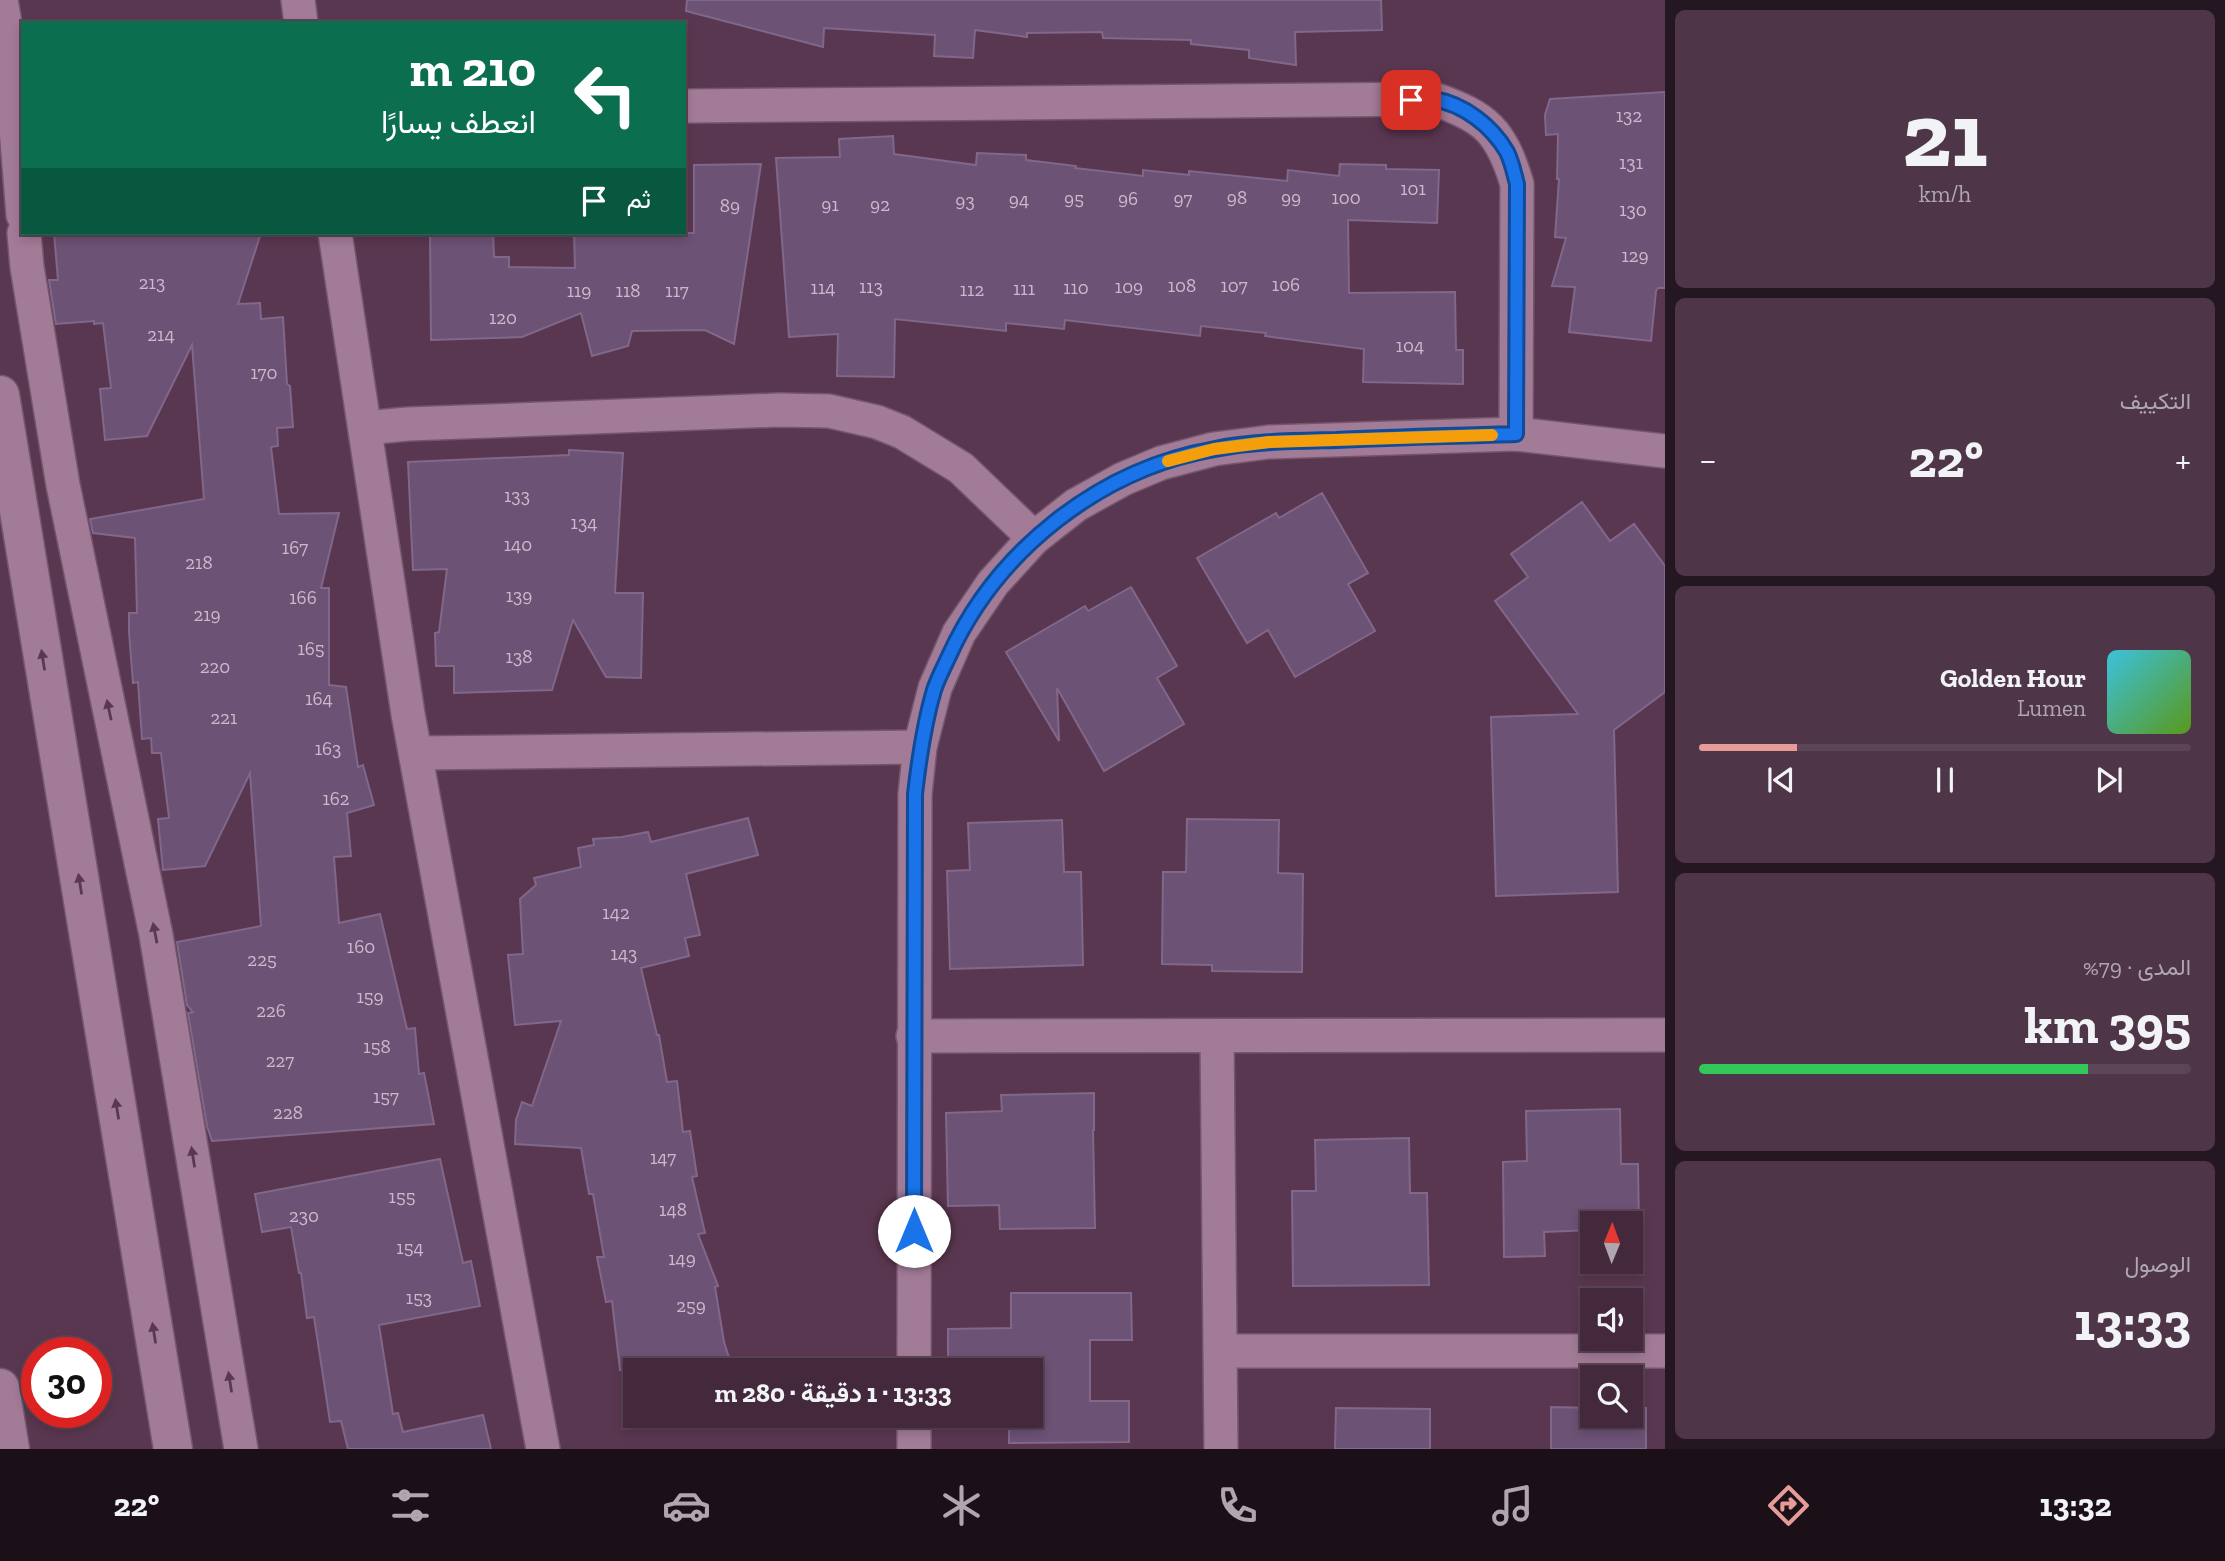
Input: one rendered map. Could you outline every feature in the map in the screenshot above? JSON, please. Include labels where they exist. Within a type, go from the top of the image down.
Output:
[{"type":"street","points":[[2,0],[10,53],[21,190]]},
{"type":"street","points":[[298,0],[301,21]]},
{"type":"street","points":[[686,106],[1434,99],[1464,110],[1490,128],[1508,154],[1517,184],[1516,434]]},
{"type":"street","points":[[24,235],[27,267],[63,485],[156,935],[241,1449]]},
{"type":"street","points":[[335,235],[408,713],[543,1449]]},
{"type":"street","points":[[0,395],[173,1449]]},
{"type":"street","points":[[365,428],[408,424],[779,410],[829,411],[877,422],[902,432],[961,468],[1034,538]]},
{"type":"street","points":[[914,1358],[915,794],[920,747],[935,688],[960,633],[993,583],[1034,538],[1076,505],[1123,479],[1161,463],[1214,449],[1269,442],[1516,434],[1665,451]]},
{"type":"street","points":[[416,753],[920,747]]},
{"type":"street","points":[[913,1036],[1665,1035]]},
{"type":"street","points":[[1217,1036],[1221,1449]]},
{"type":"street","points":[[1221,1350],[1665,1351]]},
{"type":"street","points":[[0,1388],[10,1449]]},
{"type":"street","points":[[914,1428],[914,1449]]},
{"type":"building","points":[[687,0],[1381,0],[1382,30],[1295,32],[1296,65],[1249,58],[1249,50],[1191,44],[1191,40],[1103,38],[1102,32],[1027,33],[1027,37],[975,30],[973,58],[934,56],[935,35],[824,28],[823,47],[686,11]]},
{"type":"building","points":[[1665,92],[1665,288],[1658,288],[1656,291],[1651,341],[1569,332],[1575,287],[1552,286],[1566,238],[1555,237],[1559,179],[1558,134],[1546,135],[1545,115],[1550,99]]},
{"type":"building","points":[[893,136],[894,154],[976,165],[977,153],[1026,155],[1026,160],[1143,176],[1143,170],[1189,175],[1189,171],[1287,181],[1288,170],[1339,176],[1340,164],[1386,165],[1386,169],[1439,170],[1437,223],[1348,220],[1349,293],[1455,292],[1456,350],[1463,350],[1463,384],[1363,382],[1364,349],[1265,336],[1266,333],[1201,326],[1200,336],[1065,320],[1064,329],[1006,323],[1006,331],[895,319],[894,377],[837,376],[838,334],[789,337],[776,158],[840,157],[839,139]]},
{"type":"building","points":[[761,164],[734,344],[705,330],[632,331],[628,346],[592,356],[581,313],[522,337],[431,340],[430,235],[493,235],[494,257],[509,257],[509,267],[575,268],[574,235],[694,233],[694,165]]},
{"type":"building","points":[[54,235],[260,235],[238,304],[260,303],[261,319],[283,317],[293,427],[277,428],[278,446],[271,447],[279,514],[339,513],[321,588],[329,588],[329,685],[346,687],[358,767],[363,765],[374,805],[347,813],[351,856],[334,857],[339,923],[380,914],[407,1029],[415,1028],[419,1074],[424,1073],[434,1124],[212,1141],[207,1126],[188,1013],[193,1012],[187,1005],[177,942],[261,926],[250,773],[205,866],[163,870],[158,819],[169,818],[161,753],[152,753],[151,738],[142,739],[138,682],[133,683],[129,613],[137,613],[135,538],[93,533],[90,519],[204,499],[192,345],[147,436],[105,440],[100,389],[111,388],[103,323],[94,324],[94,321],[56,324],[49,280],[58,280]]},
{"type":"building","points":[[569,450],[623,453],[615,593],[643,593],[641,678],[606,677],[573,620],[552,690],[454,693],[454,666],[436,666],[435,633],[439,632],[447,569],[413,570],[408,462],[569,455]]},
{"type":"building","points":[[1322,493],[1368,573],[1348,584],[1375,631],[1295,677],[1268,630],[1247,643],[1197,558],[1276,513],[1279,518]]},
{"type":"building","points":[[1582,502],[1610,541],[1634,524],[1665,566],[1665,692],[1614,730],[1618,892],[1496,896],[1491,717],[1578,714],[1495,601],[1528,577],[1511,554]]},
{"type":"building","points":[[1131,587],[1177,666],[1157,678],[1184,724],[1104,771],[1057,688],[1059,741],[1006,652],[1085,606],[1088,611]]},
{"type":"building","points":[[748,818],[758,855],[686,874],[700,935],[685,938],[689,956],[641,968],[659,1035],[667,1082],[677,1081],[683,1132],[690,1131],[697,1176],[692,1177],[705,1233],[698,1234],[718,1286],[715,1287],[729,1358],[623,1358],[623,1370],[620,1370],[612,1301],[606,1302],[597,1257],[604,1257],[593,1194],[589,1194],[581,1148],[515,1144],[516,1120],[522,1102],[532,1106],[561,1021],[515,1025],[508,955],[523,954],[520,899],[536,885],[534,878],[581,867],[578,848],[594,845],[593,839],[648,832],[651,842]]},
{"type":"building","points":[[1187,819],[1279,820],[1278,873],[1303,874],[1302,972],[1212,971],[1212,965],[1162,964],[1163,872],[1186,872]]},
{"type":"building","points":[[1062,820],[1064,872],[1081,872],[1083,965],[950,969],[947,871],[970,870],[968,823]]},
{"type":"building","points":[[1094,1093],[1095,1228],[1000,1229],[999,1205],[948,1206],[946,1113],[1002,1111],[1001,1095]]},
{"type":"building","points":[[1620,1109],[1621,1164],[1638,1164],[1639,1211],[1580,1211],[1580,1230],[1544,1232],[1545,1256],[1504,1257],[1503,1162],[1527,1161],[1526,1111]]},
{"type":"building","points":[[1409,1138],[1410,1193],[1427,1193],[1429,1285],[1293,1286],[1292,1191],[1316,1191],[1315,1140]]},
{"type":"building","points":[[440,1159],[463,1263],[471,1261],[480,1306],[379,1325],[393,1414],[398,1413],[403,1432],[483,1415],[491,1449],[348,1449],[341,1421],[330,1422],[314,1317],[307,1318],[291,1227],[262,1232],[255,1194]]},
{"type":"building","points":[[1011,1293],[1131,1293],[1132,1340],[1090,1340],[1090,1401],[1129,1401],[1129,1442],[1009,1443],[1009,1428],[1043,1428],[1043,1358],[948,1358],[948,1329],[1011,1328]]},
{"type":"building","points":[[1551,1407],[1580,1408],[1580,1428],[1643,1428],[1643,1408],[1646,1408],[1646,1449],[1551,1449]]},
{"type":"building","points":[[1336,1408],[1430,1409],[1430,1449],[1335,1449]]},
{"type":"slow traffic","points":[[1168,461],[1214,449],[1269,442],[1492,435]]},
{"type":"route","points":[[914,1231],[915,794],[920,747],[935,688],[960,633],[993,583],[1034,538],[1076,505],[1123,479],[1161,463],[1214,449],[1269,442],[1516,434],[1517,184],[1513,169],[1508,154],[1490,128],[1464,110],[1434,99],[1411,100]]}]
